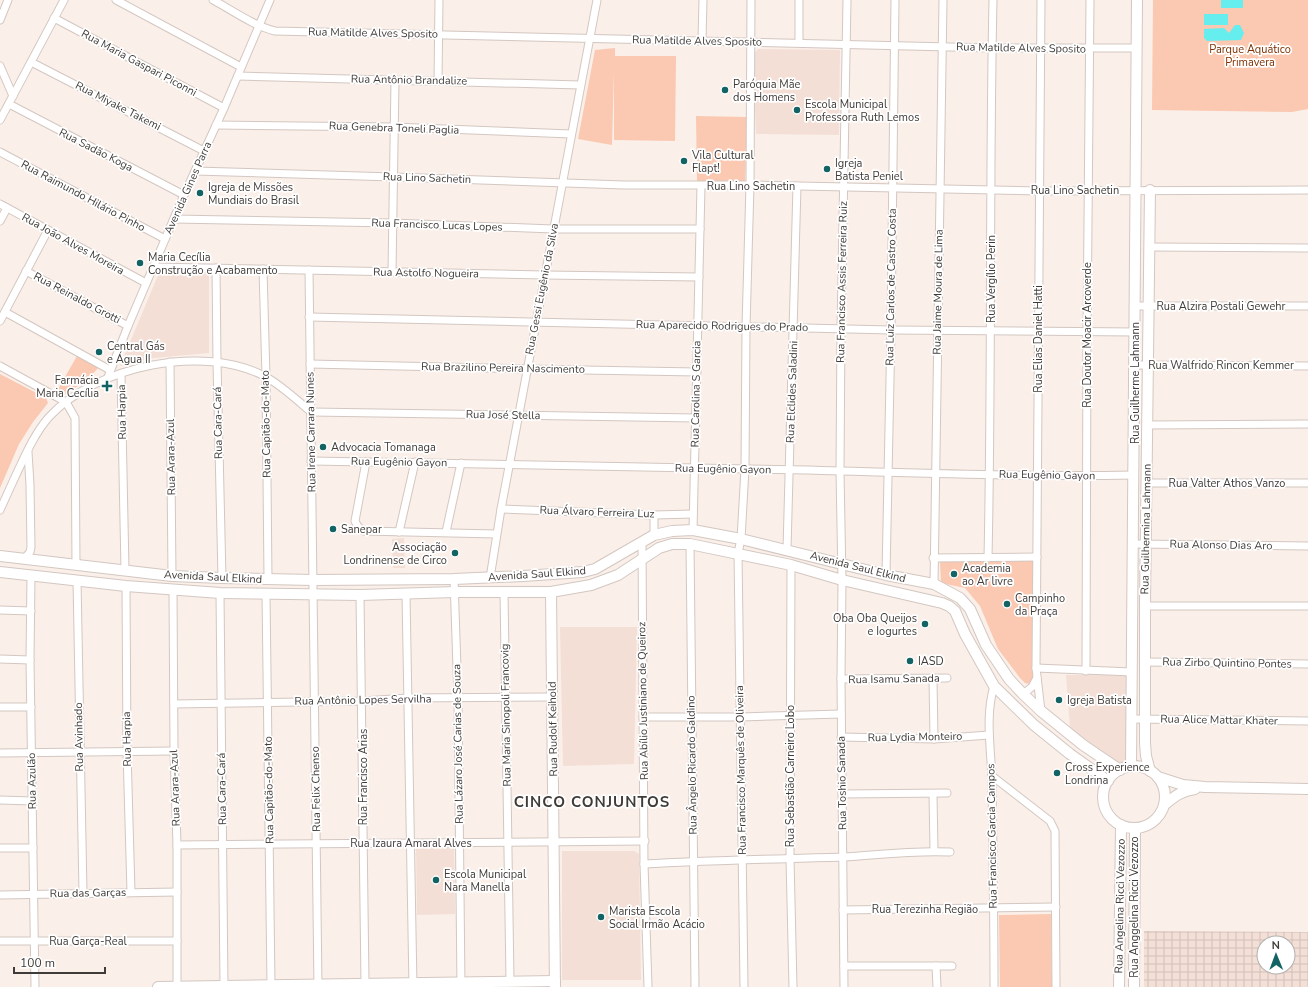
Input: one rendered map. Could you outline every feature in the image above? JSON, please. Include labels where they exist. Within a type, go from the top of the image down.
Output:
[{"type":"main road","name":"Rua Guilherme Lahmann","points":[[1131,767],[1134,544],[1135,190],[1138,0]]},
{"type":"main road","name":"Rua Guilhermina Lahmann","points":[[1150,190],[1145,544],[1145,743],[1146,756],[1154,774]]},
{"type":"main road","name":"Avenida Saul Elkind","points":[[0,556],[172,576],[313,580],[454,579],[583,572],[595,569],[654,535],[672,531],[693,530],[741,539],[787,549],[886,575],[934,584],[960,598],[970,609],[986,645],[1009,679],[1041,711],[1083,745],[1120,770]]},
{"type":"main road","name":"Avenida Saul Elkind","points":[[0,572],[126,586],[220,593],[406,594],[455,592],[551,592],[591,585],[618,575],[659,548],[672,544],[690,544],[738,553],[791,565],[842,580],[942,603],[949,606],[955,612],[963,630],[994,686],[1034,725],[1070,754],[1108,781]]},
{"type":"main road","name":"Rua Rudolf Keihold","points":[[551,592],[554,984]]},
{"type":"main road","points":[[963,630],[976,623]]},
{"type":"main road","points":[[1154,774],[1163,786],[1164,791],[1164,805],[1160,814],[1145,826],[1135,828],[1121,825],[1114,820],[1108,814],[1104,806],[1104,789],[1108,781],[1120,770],[1131,767],[1141,767],[1154,774],[1183,785],[1205,787],[1308,789]]},
{"type":"main road","points":[[1164,805],[1184,791],[1205,787]]},
{"type":"main road","name":"Rua Angelina Ricci Vezozzo","points":[[1119,987],[1121,825]]},
{"type":"main road","name":"Rua Anggelina Ricci Vezozzo","points":[[1134,987],[1135,828]]},
{"type":"main road","points":[[158,987],[271,985],[318,986],[366,983],[413,985],[510,981],[554,984]]},
{"type":"street","points":[[0,20],[8,0]]},
{"type":"street","points":[[0,120],[64,0]]},
{"type":"street","points":[[116,0],[241,67]]},
{"type":"street","name":"Rua Matilde Alves Sposito","points":[[213,0],[259,25],[275,31],[992,48],[1137,48]]},
{"type":"street","name":"Avenida Gines Parra","points":[[109,374],[146,283],[224,108],[270,0]]},
{"type":"street","points":[[438,81],[439,0]]},
{"type":"street","name":"Rua Gessi Eugênio da Silva","points":[[490,578],[496,534],[597,0]]},
{"type":"street","points":[[702,40],[703,0]]},
{"type":"street","name":"Rua Francisco Marquês de Oliveira","points":[[744,987],[738,553],[741,539],[745,470],[746,327],[750,185],[751,0]]},
{"type":"street","points":[[798,43],[799,0]]},
{"type":"street","name":"Rua Francisco Assis Ferreira Ruiz","points":[[842,580],[840,471],[841,329],[847,0]]},
{"type":"street","name":"Rua Luiz Carlos de Castro Costa","points":[[886,575],[895,0]]},
{"type":"street","name":"Rua Jaime Moura de Lima","points":[[934,584],[934,474],[943,0]]},
{"type":"street","name":"Rua Vergílio Perin","points":[[988,558],[991,331],[990,190],[993,0]]},
{"type":"street","name":"Rua Elias Daniel Hatti","points":[[1041,0],[1036,668],[1041,711]]},
{"type":"street","name":"Rua Doutor Moacir Arcoverde","points":[[1086,671],[1086,332],[1090,0]]},
{"type":"street","name":"Rua Maria Gaspari Piconni","points":[[54,18],[224,108]]},
{"type":"street","name":"Rua Miyake Takemi","points":[[31,62],[204,151]]},
{"type":"street","points":[[0,66],[13,96]]},
{"type":"street","name":"Rua Antônio Brandalize","points":[[238,76],[580,85]]},
{"type":"street","points":[[392,272],[394,80]]},
{"type":"street","name":"Rua Sadão Koga","points":[[9,104],[184,195]]},
{"type":"street","name":"Rua Genebra Toneli Paglia","points":[[216,125],[394,128],[571,134]]},
{"type":"street","name":"Rua Raimundo Hilário Pinho","points":[[0,152],[165,239]]},
{"type":"street","name":"Rua Lino Sachetin","points":[[195,171],[624,185],[750,185],[1039,191],[1308,190]]},
{"type":"street","name":"Rua Carolina S Garcia","points":[[693,530],[701,186]]},
{"type":"street","name":"Rua Elclides Saladini","points":[[787,549],[797,186]]},
{"type":"street","name":"Rua João Alves Moreira","points":[[0,204],[146,283]]},
{"type":"street","points":[[0,221],[7,208]]},
{"type":"street","name":"Rua Francisco Lucas Lopes","points":[[174,219],[392,223],[553,229],[700,229]]},
{"type":"street","points":[[0,321],[48,230]]},
{"type":"street","points":[[1150,248],[1308,248]]},
{"type":"street","name":"Rua Astolfo Nogueira","points":[[153,267],[699,277]]},
{"type":"street","name":"Rua Cara-Cará","points":[[216,268],[222,578]]},
{"type":"street","name":"Rua Capitão-do-Mato","points":[[263,269],[266,377],[268,579]]},
{"type":"street","name":"Rua Irene Carrara Nunes","points":[[309,270],[313,594]]},
{"type":"street","name":"Rua Reinaldo Grotti","points":[[26,271],[128,326]]},
{"type":"street","name":"Rua Alzira Postali Gewehr","points":[[1135,306],[1308,306]]},
{"type":"street","points":[[5,312],[109,374],[122,374],[145,367],[170,362],[217,362],[243,367],[266,377],[311,412]]},
{"type":"street","name":"Rua Aparecido Rodrigues do Prado","points":[[309,317],[937,331],[1135,332]]},
{"type":"street","name":"Rua Arara-Azul","points":[[170,362],[172,576]]},
{"type":"street","name":"Rua Brazilino Pereira Nascimento","points":[[310,364],[527,370],[697,372]]},
{"type":"street","name":"Rua Walfrido Rincon Kemmer","points":[[1135,365],[1308,366]]},
{"type":"street","points":[[0,366],[66,402],[75,418],[76,564]]},
{"type":"street","points":[[0,510],[28,450],[41,427],[66,402],[109,374]]},
{"type":"street","name":"Rua Harpia","points":[[122,374],[125,570]]},
{"type":"street","name":"Rua José Stella","points":[[311,412],[696,418]]},
{"type":"street","points":[[1147,425],[1308,424]]},
{"type":"street","points":[[24,559],[28,554],[30,547],[30,485],[28,450]]},
{"type":"street","name":"Rua Eugênio Gayon","points":[[312,461],[934,474],[1087,476],[1134,475]]},
{"type":"street","points":[[366,462],[355,521],[356,525],[364,531],[496,534]]},
{"type":"street","points":[[399,532],[415,462]]},
{"type":"street","points":[[446,532],[462,463]]},
{"type":"street","points":[[14,480],[23,480],[30,485]]},
{"type":"street","name":"Rua Valter Athos Vanzo","points":[[1147,483],[1308,483]]},
{"type":"street","name":"Rua Álvaro Ferreira Luz","points":[[501,509],[693,514]]},
{"type":"street","points":[[654,514],[654,535]]},
{"type":"street","name":"Rua Abílio Justiniano de Queiroz","points":[[642,542],[644,864],[648,987]]},
{"type":"street","name":"Rua Ângelo Ricardo Galdino","points":[[690,544],[695,987]]},
{"type":"street","name":"Rua Alonso Dias Aro","points":[[1134,544],[1308,546]]},
{"type":"street","points":[[933,558],[1037,557]]},
{"type":"street","name":"Rua Sebastião Carneiro Lobo","points":[[791,565],[790,858],[793,987]]},
{"type":"street","name":"Rua Azulão","points":[[31,575],[30,660],[35,987]]},
{"type":"street","name":"Rua Lázaro José Carias de Souza","points":[[454,579],[458,698],[461,984]]},
{"type":"street","name":"Rua Avinhado","points":[[77,580],[83,893]]},
{"type":"street","name":"Rua Toshio Sanada","points":[[842,580],[841,737],[844,987]]},
{"type":"street","name":"Rua Harpia","points":[[126,586],[127,751],[131,892]]},
{"type":"street","name":"Rua Arara-Azul","points":[[173,590],[174,751],[177,845],[177,986]]},
{"type":"street","name":"Rua Maria Sinopoli Francovig","points":[[504,592],[510,981]]},
{"type":"street","name":"Rua Cara-Cará","points":[[220,593],[224,986]]},
{"type":"street","name":"Rua Capitão-do-Mato","points":[[266,594],[271,985]]},
{"type":"street","name":"Rua Felix Chenso","points":[[313,594],[318,986]]},
{"type":"street","name":"Rua Francisco Arias","points":[[360,594],[363,701],[366,983]]},
{"type":"street","points":[[406,594],[413,985]]},
{"type":"street","points":[[1145,606],[1308,606]]},
{"type":"street","points":[[0,610],[31,611]]},
{"type":"street","points":[[0,659],[30,660]]},
{"type":"street","name":"Rua Zirbo Quintino Pontes","points":[[1145,662],[1308,664]]},
{"type":"street","points":[[1036,668],[1132,672]]},
{"type":"street","name":"Rua Isamu Sanada","points":[[841,679],[947,678]]},
{"type":"street","points":[[1023,694],[1032,688],[1037,678]]},
{"type":"street","points":[[933,679],[934,739]]},
{"type":"street","name":"Rua Francisco Garcia Campos","points":[[994,686],[990,702],[989,735],[992,776],[994,987]]},
{"type":"street","name":"Rua Antônio Lopes Servilha","points":[[174,704],[363,701],[408,698],[552,697]]},
{"type":"street","points":[[0,706],[31,707]]},
{"type":"street","points":[[643,718],[841,714]]},
{"type":"street","name":"Rua Alice Mattar Khater","points":[[1131,719],[1308,721]]},
{"type":"street","name":"Rua Lydia Monteiro","points":[[841,737],[934,739],[989,735]]},
{"type":"street","points":[[0,753],[174,751]]},
{"type":"street","points":[[992,776],[1050,820],[1055,831],[1056,987]]},
{"type":"street","points":[[842,794],[947,793]]},
{"type":"street","points":[[933,794],[934,851]]},
{"type":"street","points":[[0,800],[32,800]]},
{"type":"street","name":"Rua Izaura Amaral Alves","points":[[177,845],[223,843],[645,841]]},
{"type":"street","points":[[0,848],[33,848]]},
{"type":"street","points":[[644,864],[742,859],[843,857],[934,851],[950,852]]},
{"type":"street","name":"Rua das Garças","points":[[0,895],[177,892]]},
{"type":"street","name":"Rua Terezinha Região","points":[[843,910],[1056,907]]},
{"type":"street","name":"Rua Garça-Real","points":[[0,941],[177,941]]},
{"type":"street","points":[[844,966],[952,966]]},
{"type":"street","points":[[936,966],[937,987]]},
{"type":"shaded area","name":"Escola Municipal Professora Ruth Lemos","points":[[758,49],[840,50],[839,135],[756,134],[753,55]]},
{"type":"shaded area","points":[[209,272],[209,353],[154,358],[120,366],[159,273]]},
{"type":"shaded area","points":[[404,538],[405,568],[393,568],[392,539]]},
{"type":"shaded area","points":[[560,627],[637,627],[634,764],[563,766]]},
{"type":"shaded area","points":[[1066,675],[1127,675],[1129,765],[1120,766],[1070,728]]},
{"type":"shaded area","name":"Escola Municipal Nara Manella","points":[[416,846],[454,846],[455,914],[417,915]]},
{"type":"shaded area","name":"Marista Escola Social Irmão Acácio","points":[[562,851],[634,851],[639,854],[641,980],[562,980]]},
{"type":"shaded area","points":[[1144,931],[1308,932],[1308,987],[1144,987]]},
{"type":"green space","name":"Parque Aquático Primavera","points":[[1153,0],[1308,0],[1308,109],[1292,112],[1152,110]]},
{"type":"green space","points":[[615,48],[615,56],[676,56],[675,141],[614,140],[614,71],[612,145],[578,139],[595,50]]},
{"type":"green space","points":[[696,116],[747,117],[745,181],[740,184],[697,182]]},
{"type":"green space","points":[[77,356],[99,367],[87,380],[64,395],[57,391]]},
{"type":"green space","points":[[0,374],[46,398],[48,403],[33,422],[19,444],[0,488]]},
{"type":"green space","points":[[1034,560],[1033,683],[1029,684],[1025,683],[1020,678],[998,649],[980,606],[965,588],[941,583],[940,562]]},
{"type":"green space","points":[[1051,914],[1052,987],[1000,987],[999,915]]},
{"type":"water","points":[[1221,0],[1243,0],[1243,8],[1221,8]]},
{"type":"water","points":[[1204,14],[1228,14],[1228,25],[1204,25]]},
{"type":"water","points":[[1235,25],[1240,25],[1244,33],[1241,40],[1207,41],[1204,38],[1204,29],[1224,28],[1229,33]]},
{"type":"place","name":"Paróquia Mãe dos Homens","points":[[725,90]]},
{"type":"place","name":"Escola Municipal Professora Ruth Lemos","points":[[797,110]]},
{"type":"place","name":"Vila Cultural Flapt!","points":[[684,161]]},
{"type":"place","name":"Igreja Batista Peniel","points":[[827,169]]},
{"type":"place","name":"Igreja de Missões Mundiais do Brasil","points":[[200,193]]},
{"type":"place","name":"Maria Cecília Construção e Acabamento","points":[[140,263]]},
{"type":"place","name":"Central Gás e Água II","points":[[99,352]]},
{"type":"place","name":"Farmácia Maria Cecília","points":[[107,386]]},
{"type":"place","name":"Advocacia Tomanaga","points":[[323,447]]},
{"type":"place","name":"Sanepar","points":[[333,529]]},
{"type":"place","name":"Associação Londrinense de Circo","points":[[455,553]]},
{"type":"place","name":"Academia ao Ar livre","points":[[954,574]]},
{"type":"place","name":"Campinho da Praça","points":[[1007,604]]},
{"type":"place","name":"Oba Oba Queijos e Iogurtes","points":[[925,624]]},
{"type":"place","name":"IASD","points":[[910,661]]},
{"type":"place","name":"Igreja Batista","points":[[1059,700]]},
{"type":"place","name":"Cross Experience Londrina","points":[[1057,773]]},
{"type":"place","name":"Escola Municipal Nara Manella","points":[[436,880]]},
{"type":"place","name":"Marista Escola Social Irmão Acácio","points":[[601,917]]},
{"type":"district","name":"CINCO CONJUNTOS","points":[[592,802]]}]
